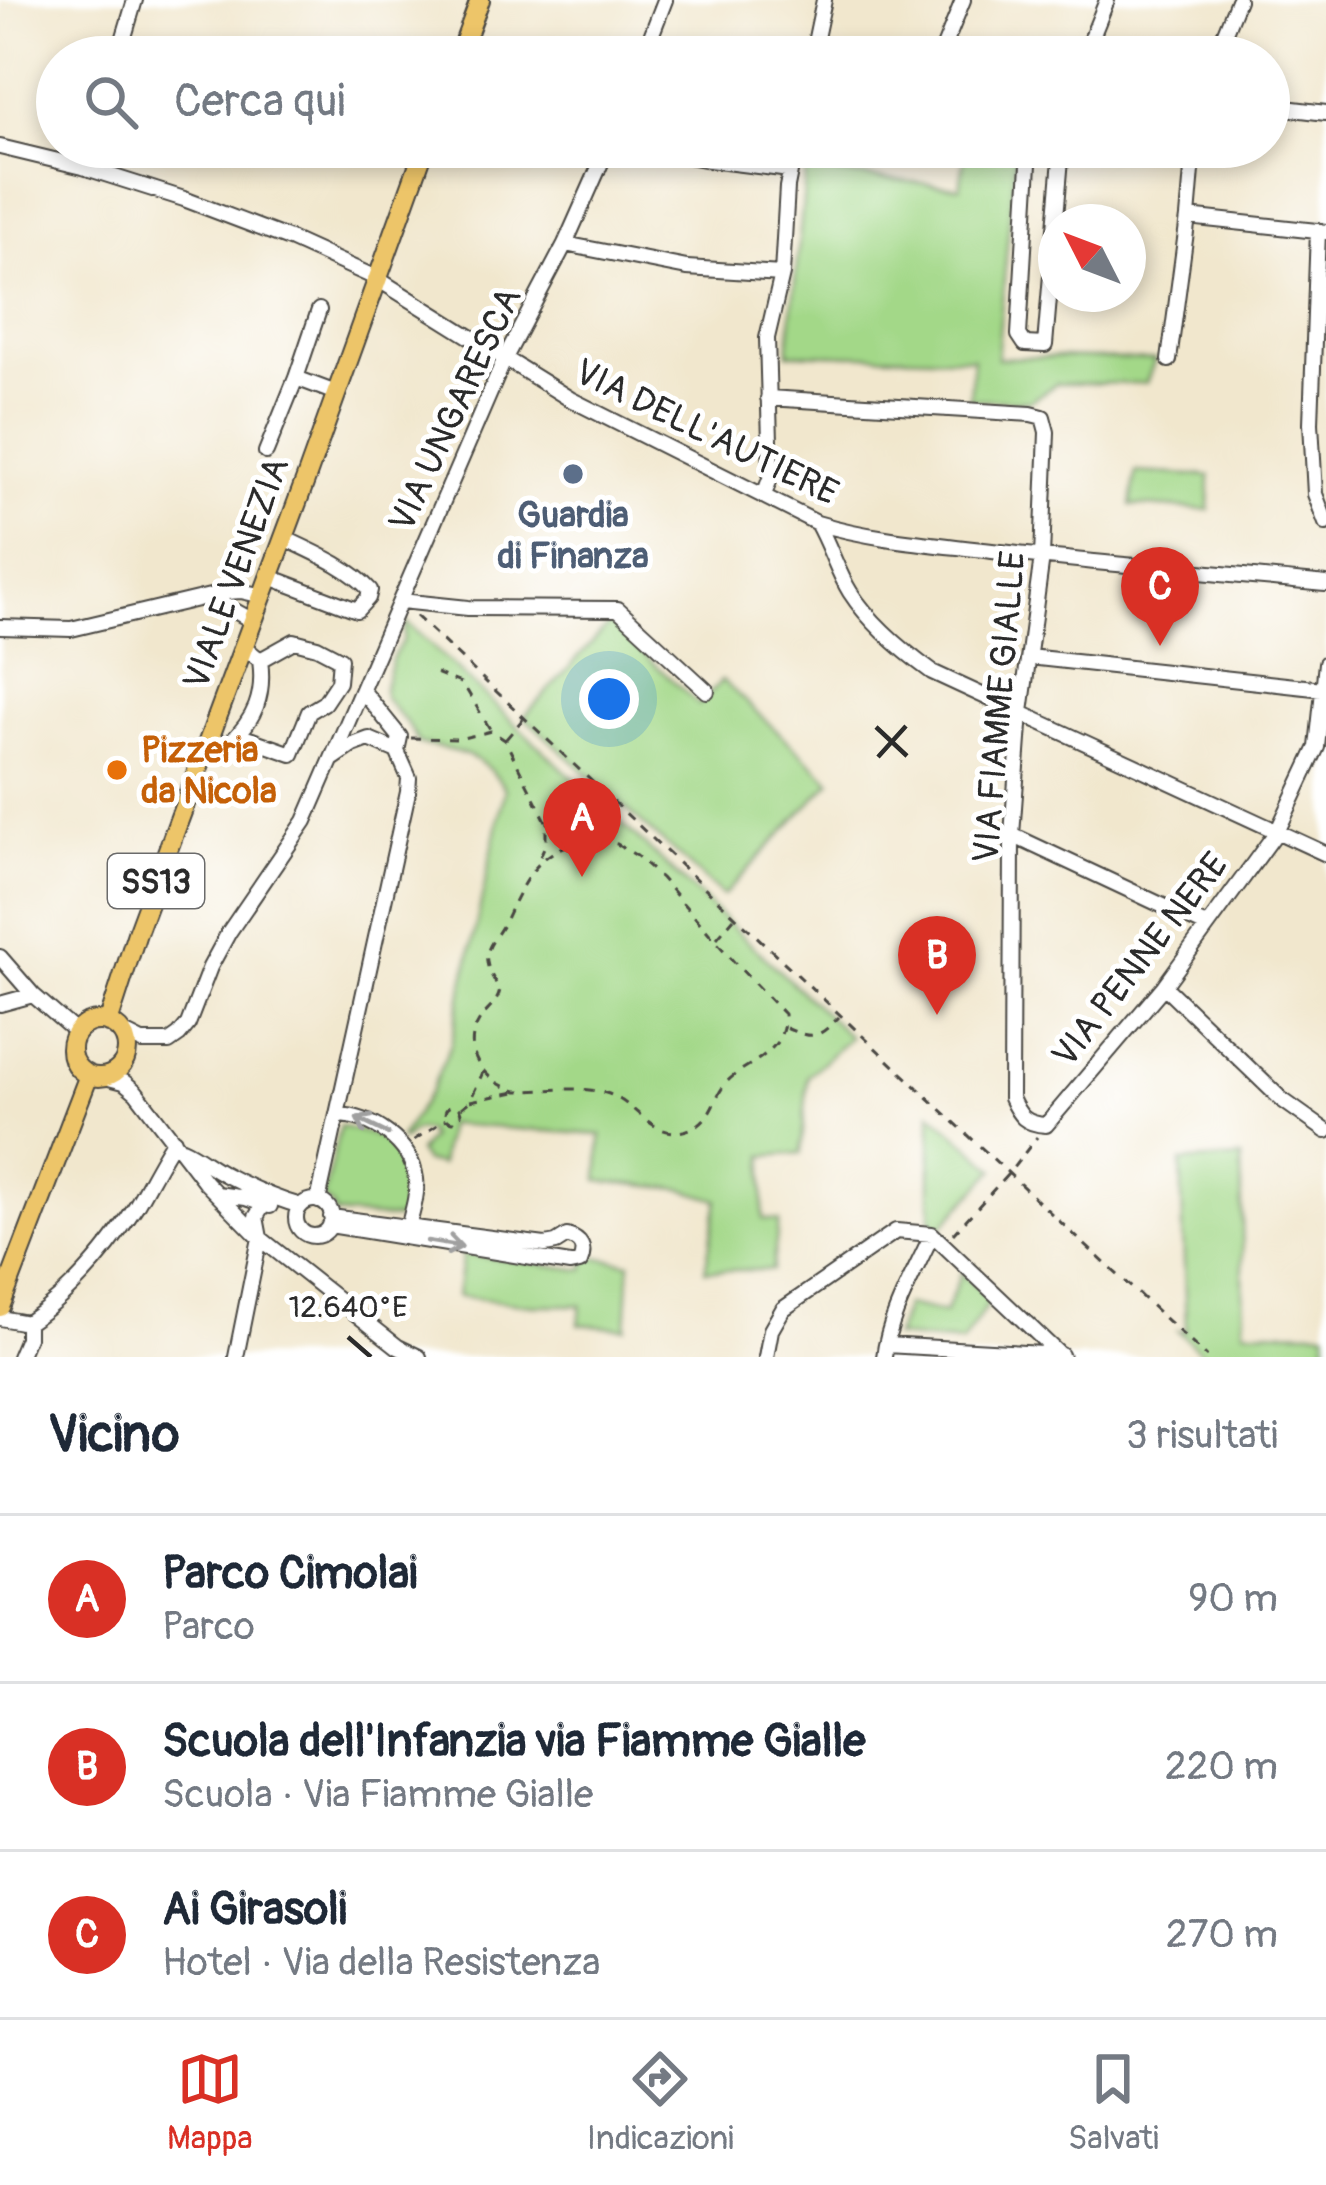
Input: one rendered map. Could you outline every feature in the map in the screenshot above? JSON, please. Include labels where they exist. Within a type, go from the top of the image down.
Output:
[{"type":"main road","points":[[467,36],[480,0]]},
{"type":"main road","name":"VIALE VENEZIA","points":[[0,1307],[97,1076],[120,1068],[124,1061],[127,1045],[114,1027],[136,934],[417,168]]},
{"type":"main road","points":[[97,1076],[75,1064],[71,1047],[76,1033],[91,1023],[114,1027]]},
{"type":"street","points":[[124,36],[135,0]]},
{"type":"street","points":[[651,36],[665,0]]},
{"type":"street","points":[[816,36],[824,0]]},
{"type":"street","points":[[948,36],[963,0]]},
{"type":"street","points":[[1092,36],[1107,0]]},
{"type":"street","points":[[1223,36],[1238,0]]},
{"type":"street","points":[[1290,109],[1326,113]]},
{"type":"street","name":"VIA DELL'AUTIERE","points":[[0,147],[36,156]]},
{"type":"street","name":"VIA DELL'AUTIERE","points":[[86,168],[184,199],[376,278],[570,399],[818,523],[898,540],[1326,584]]},
{"type":"street","name":"VIA UNGARESCA","points":[[114,1027],[142,1042],[169,1042],[179,1035],[229,932],[305,821],[505,358],[566,244],[599,168]]},
{"type":"street","points":[[764,495],[771,476],[767,338],[782,274],[790,170],[774,168]]},
{"type":"street","points":[[1029,168],[1018,334],[1024,344],[1045,345],[1060,168]]},
{"type":"street","points":[[1169,360],[1192,168]]},
{"type":"street","points":[[1027,200],[1058,201]]},
{"type":"street","points":[[1188,218],[1322,232],[1319,398],[1311,423],[1315,494],[1326,524]]},
{"type":"street","points":[[566,244],[687,268],[782,274]]},
{"type":"street","points":[[266,452],[319,310]]},
{"type":"street","points":[[296,378],[336,393]]},
{"type":"street","name":"VIA FIAMME GIALLE","points":[[768,398],[1043,418],[1047,432],[1042,557],[1021,712],[1012,835],[1011,1098],[1029,1124],[1046,1124]]},
{"type":"street","points":[[818,523],[859,604],[932,672],[1326,854]]},
{"type":"street","points":[[0,627],[70,629],[266,586],[357,610],[368,598],[370,590],[365,584],[284,538]]},
{"type":"street","points":[[205,599],[253,621]]},
{"type":"street","points":[[400,601],[468,608],[618,609],[707,692]]},
{"type":"street","points":[[238,735],[292,754],[309,712],[324,704],[338,682],[340,659],[317,647],[294,641],[260,660]]},
{"type":"street","points":[[208,741],[229,744],[247,726],[264,686],[260,660],[244,647]]},
{"type":"street","points":[[1029,656],[1323,689]]},
{"type":"street","name":"VIA PENNE NERE","points":[[1046,1124],[1164,986],[1278,830],[1317,747],[1326,663]]},
{"type":"street","points":[[317,1201],[408,792],[399,744],[362,690]]},
{"type":"street","points":[[351,716],[380,715]]},
{"type":"street","points":[[351,716],[369,739]]},
{"type":"street","points":[[334,759],[369,739],[399,744]]},
{"type":"street","points":[[1012,835],[1206,926]]},
{"type":"street","points":[[0,957],[76,1033]]},
{"type":"street","points":[[1164,986],[1281,1099],[1326,1131]]},
{"type":"street","points":[[0,1004],[33,994]]},
{"type":"street","points":[[97,1076],[124,1082],[136,1092],[217,1194],[260,1238],[398,1347],[419,1357]]},
{"type":"street","points":[[337,1115],[374,1125],[402,1148],[416,1178],[408,1228]]},
{"type":"street","points":[[176,1143],[220,1172],[298,1210]]},
{"type":"street","points":[[0,1318],[27,1323],[78,1281],[176,1143]]},
{"type":"street","points":[[217,1194],[298,1210],[317,1201]]},
{"type":"street","points":[[298,1210],[301,1231],[322,1234],[330,1221],[327,1207],[317,1201]]},
{"type":"street","points":[[236,1357],[260,1238],[256,1217],[264,1204]]},
{"type":"street","points":[[330,1221],[545,1245],[567,1236],[583,1246],[584,1254],[580,1262],[569,1264],[330,1221]]},
{"type":"street","points":[[766,1357],[771,1330],[783,1309],[896,1231],[938,1239],[1061,1356]]},
{"type":"street","points":[[938,1239],[897,1311],[885,1351],[1061,1356]]},
{"type":"street","points":[[19,1357],[27,1323]]},
{"type":"path","points":[[400,601],[1207,1357]]},
{"type":"path","points":[[436,673],[463,685],[491,731],[505,740],[546,820],[581,841]]},
{"type":"path","points":[[505,740],[524,717]]},
{"type":"path","points":[[399,744],[491,731]]},
{"type":"path","points":[[517,1091],[482,1072],[472,1048],[475,1026],[497,1002],[500,990],[489,973],[487,955],[521,884],[538,863],[546,843],[546,820]]},
{"type":"path","points":[[470,1101],[517,1091],[586,1090],[609,1094],[658,1128],[689,1130],[705,1119],[724,1083],[765,1057],[785,1027],[777,1004],[637,856],[617,844],[581,841],[538,863]]},
{"type":"path","points":[[716,940],[735,917]]},
{"type":"path","points":[[785,1027],[816,1037],[841,1015]]},
{"type":"path","points":[[460,1110],[470,1101],[482,1072]]},
{"type":"path","points":[[448,1108],[460,1110],[458,1121],[446,1119],[448,1108]]},
{"type":"path","points":[[402,1148],[446,1119]]},
{"type":"path","points":[[938,1239],[1009,1173],[1046,1124]]},
{"type":"green space","points":[[963,168],[1014,168],[997,358],[1155,360],[1146,383],[1056,384],[1030,401],[970,399],[973,358],[788,353],[806,170],[960,187]]},
{"type":"green space","points":[[1136,472],[1210,476],[1209,510],[1131,505]]},
{"type":"green space","points":[[406,622],[850,1037],[808,1076],[801,1153],[764,1156],[763,1219],[779,1221],[772,1270],[705,1270],[718,1200],[682,1189],[598,1181],[601,1135],[447,1124],[440,1165],[424,1162],[418,1152],[430,1138],[427,1132],[416,1130],[400,1138],[431,1090],[451,1044],[505,789],[479,761],[419,744],[385,698],[383,690]]},
{"type":"green space","points":[[610,623],[699,705],[722,680],[831,781],[723,896],[524,717]]},
{"type":"green space","points":[[931,1112],[995,1169],[940,1229],[931,1221]]},
{"type":"green space","points":[[340,1126],[379,1138],[396,1154],[406,1186],[400,1219],[334,1214],[323,1198]]},
{"type":"green space","points":[[1241,1158],[1244,1330],[1326,1331],[1326,1357],[1207,1357],[1178,1331],[1186,1330],[1181,1162]]},
{"type":"green space","points":[[463,1254],[584,1270],[587,1256],[630,1263],[626,1328],[579,1324],[581,1305],[457,1296]]},
{"type":"green space","points":[[961,1273],[991,1299],[962,1343],[895,1337],[906,1305],[945,1313]]},
{"type":"place","name":"Guardia di Finanza","points":[[573,474]]},
{"type":"place","name":"Ai Girasoli","points":[[1160,646]]},
{"type":"place","name":"Pizzeria da Nicola","points":[[117,770]]},
{"type":"place","name":"Parco Cimolai","points":[[582,877]]},
{"type":"place","name":"Scuola dell'Infanzia via Fiamme Gialle","points":[[937,1015]]}]
